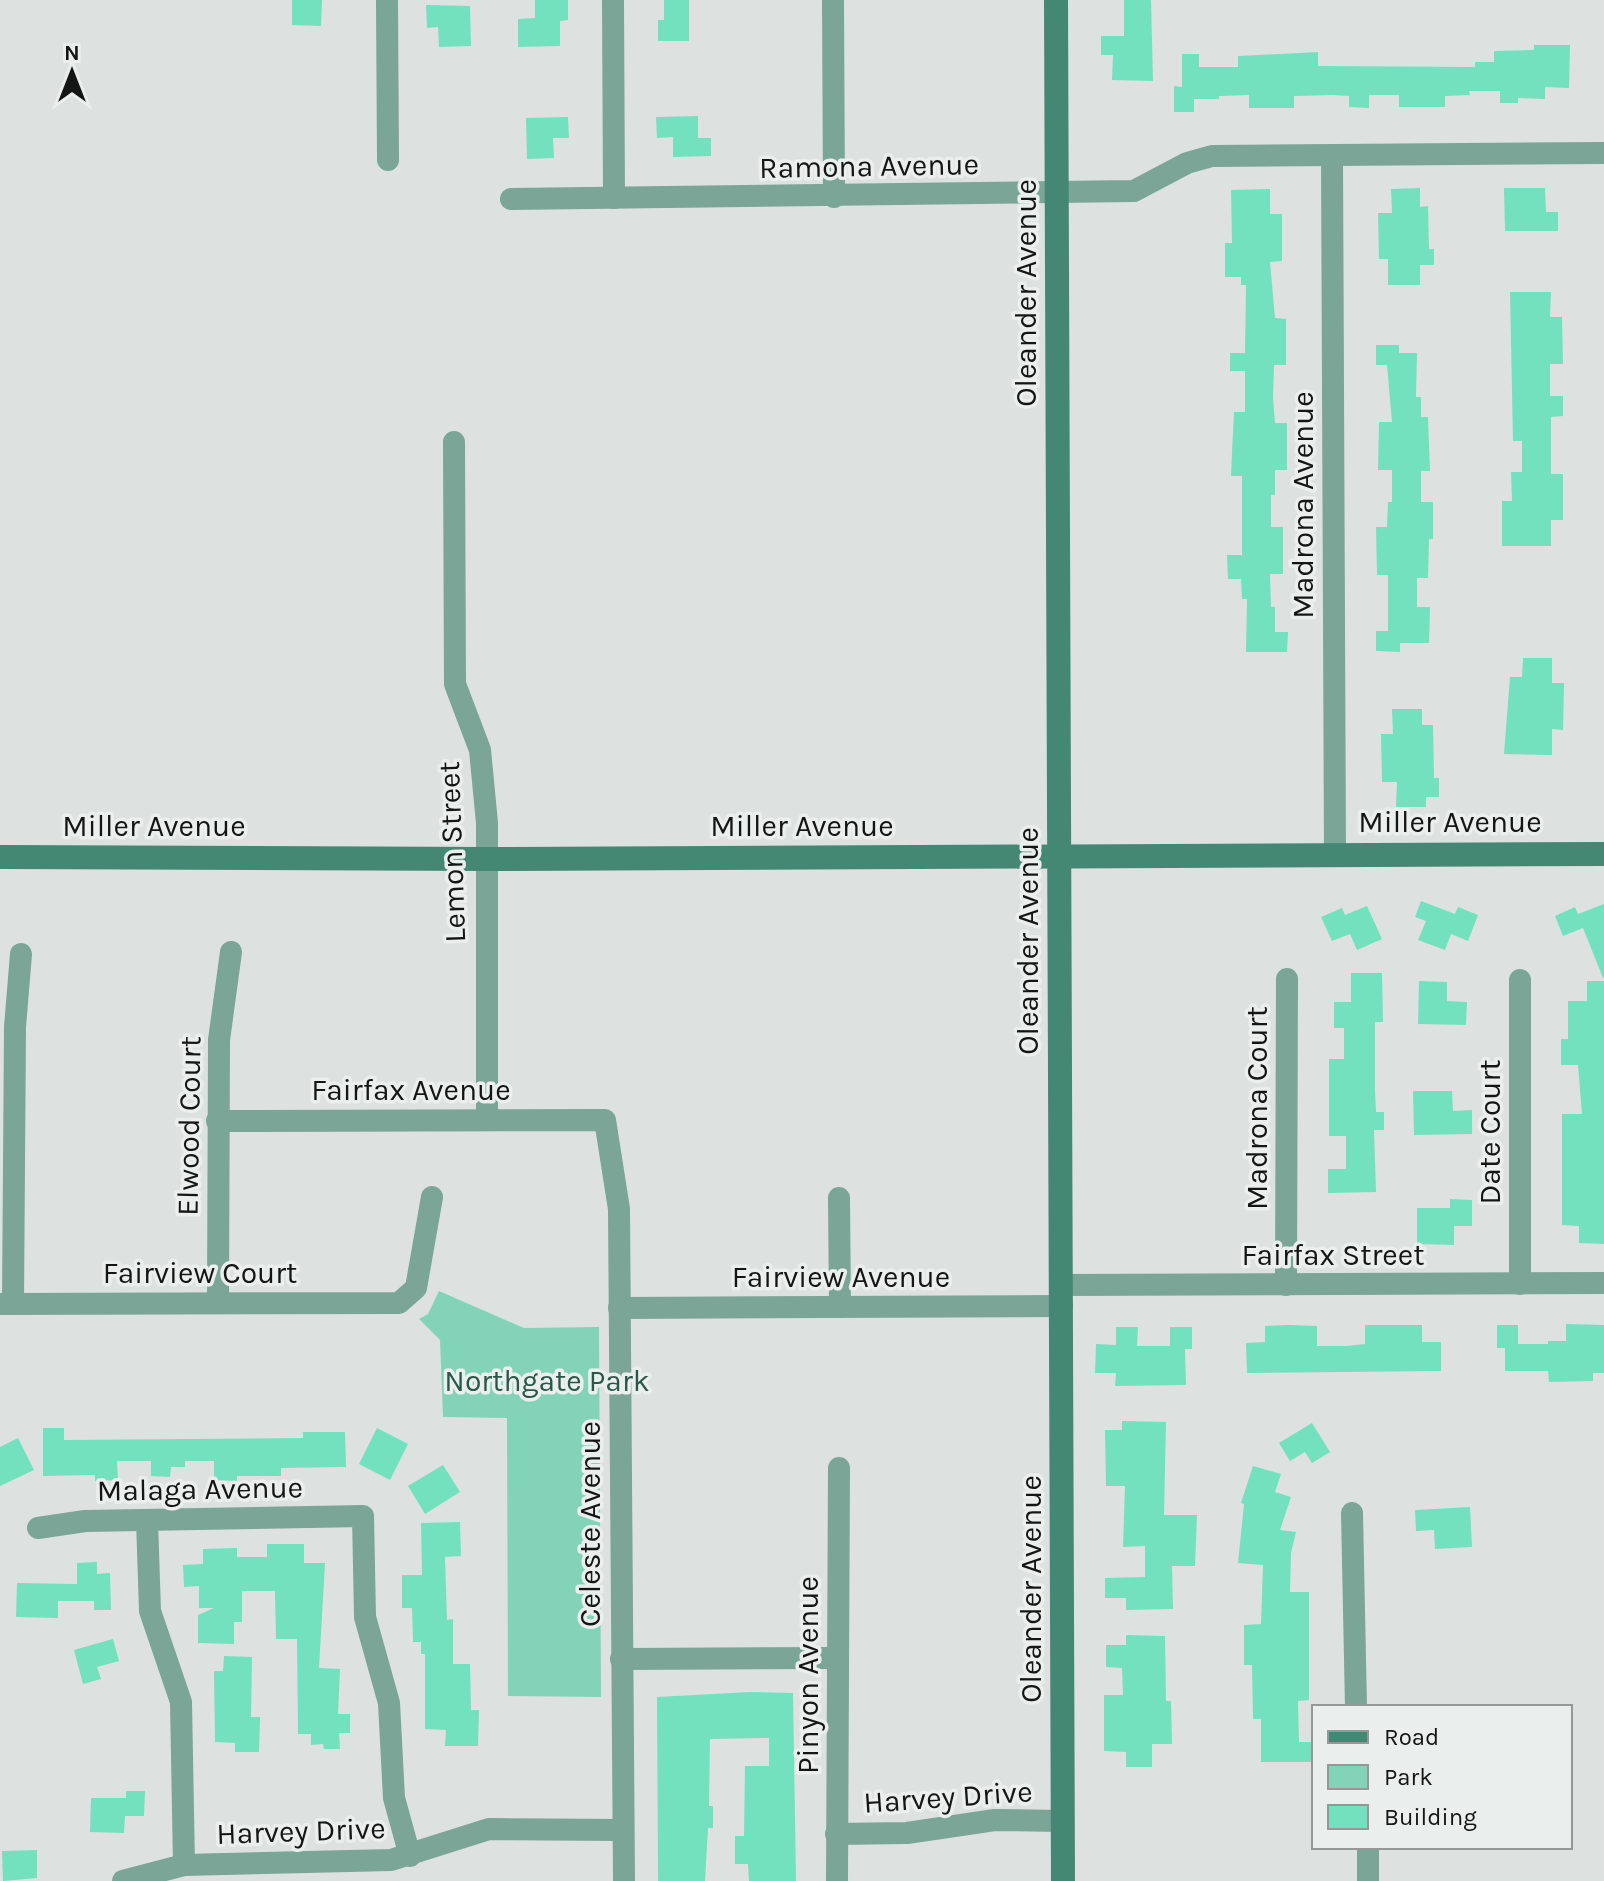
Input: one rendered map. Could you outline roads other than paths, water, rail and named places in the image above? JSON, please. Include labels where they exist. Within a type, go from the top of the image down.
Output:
[{"type":"street","points":[[387,0],[388,160]]},
{"type":"street","points":[[613,0],[614,198]]},
{"type":"street","points":[[833,0],[834,197]]},
{"type":"street","name":"Oleander Avenue","points":[[1056,0],[1063,1881]]},
{"type":"street","name":"Ramona Avenue","points":[[511,199],[1134,191],[1187,163],[1212,156],[1604,153]]},
{"type":"street","name":"Madrona Avenue","points":[[1332,155],[1335,855]]},
{"type":"street","name":"Lemon Street","points":[[454,442],[455,684],[480,750],[486,859],[487,1119]]},
{"type":"street","name":"Miller Avenue","points":[[0,857],[486,859],[1604,854]]},
{"type":"street","name":"Elwood Court","points":[[218,1302],[219,1040],[231,952]]},
{"type":"street","points":[[6,1304],[15,1027],[21,954]]},
{"type":"street","name":"Madrona Court","points":[[1286,1285],[1287,979]]},
{"type":"street","name":"Date Court","points":[[1520,980],[1520,1284]]},
{"type":"street","name":"Fairfax Avenue","points":[[217,1121],[605,1120]]},
{"type":"street","name":"Celeste Avenue","points":[[605,1120],[619,1209],[624,1881]]},
{"type":"street","name":"Fairview Court","points":[[6,1304],[399,1303],[416,1288],[432,1197]]},
{"type":"street","points":[[839,1198],[840,1307]]},
{"type":"street","name":"Fairfax Street","points":[[1062,1295],[1286,1285],[1604,1283]]},
{"type":"street","name":"Fairview Avenue","points":[[619,1308],[840,1307],[1062,1295]]},
{"type":"street","name":"Pinyon Avenue","points":[[837,1881],[839,1468]]},
{"type":"street","points":[[1352,1513],[1356,1705]]},
{"type":"street","name":"Malaga Avenue","points":[[38,1528],[85,1521],[363,1516],[365,1617],[389,1703],[394,1798],[410,1856]]},
{"type":"street","points":[[147,1520],[150,1611],[181,1702],[184,1865]]},
{"type":"street","points":[[621,1659],[838,1658]]},
{"type":"street","name":"Harvey Drive","points":[[836,1834],[907,1833],[995,1820],[1063,1821]]},
{"type":"street","name":"Harvey Drive","points":[[123,1881],[184,1865],[371,1862],[410,1856],[454,1837],[489,1829],[623,1830]]},
{"type":"street","points":[[1368,1849],[1368,1881]]},
{"type":"park label","name":"Northgate Park","points":[[547,1381]]}]
